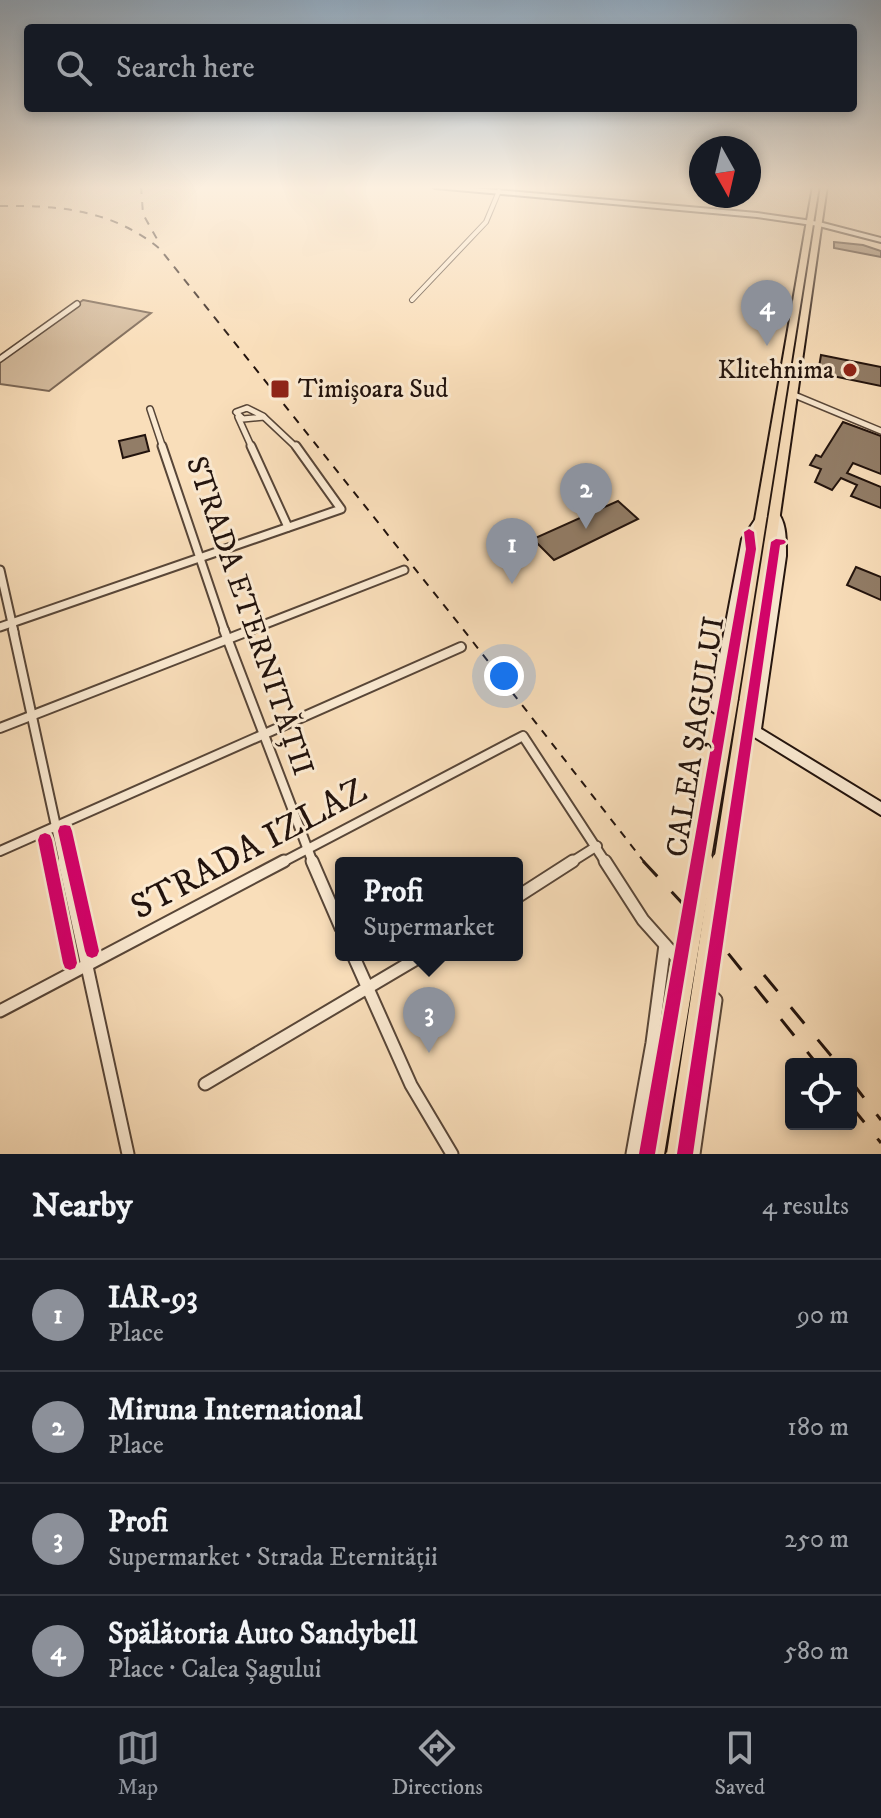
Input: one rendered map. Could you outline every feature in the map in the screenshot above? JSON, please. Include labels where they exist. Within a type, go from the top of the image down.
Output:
[{"type":"main road","name":"CALEA ȘAGULUI","points":[[676,1154],[731,703],[747,539],[768,514],[811,240]]},
{"type":"main road","name":"CALEA ȘAGULUI","points":[[655,1154],[731,703],[792,399],[812,240]]},
{"type":"main road","name":"CALEA ȘAGULUI","points":[[755,732],[781,556],[781,535],[768,514]]},
{"type":"main road","points":[[731,703],[755,732],[881,809]]},
{"type":"street","points":[[412,300],[469,240]]},
{"type":"street","points":[[0,359],[77,304]]},
{"type":"street","points":[[792,399],[881,431]]},
{"type":"street","points":[[0,627],[341,509],[284,431],[265,417],[249,418],[238,417],[236,411],[240,408],[249,418],[288,527]]},
{"type":"street","name":"STRADA ETERNITĂȚII","points":[[150,409],[262,734],[306,851],[335,915]]},
{"type":"street","points":[[0,570],[128,1154]]},
{"type":"street","points":[[0,728],[404,570]]},
{"type":"street","points":[[0,851],[461,647]]},
{"type":"street","name":"STRADA IZLAZ","points":[[0,1011],[523,736],[597,846]]},
{"type":"street","points":[[523,893],[597,846],[643,920],[716,1000],[694,1154]]},
{"type":"street","points":[[632,1154],[652,1043],[665,945]]},
{"type":"street","points":[[356,961],[411,1085],[452,1154]]},
{"type":"street","points":[[205,1084],[412,961]]},
{"type":"street","points":[[643,1089],[663,1073],[678,1075],[697,1096],[700,1115]]},
{"type":"shaded area","points":[[83,300],[151,313],[49,391],[0,384],[0,362]]},
{"type":"building","points":[[834,242],[863,245],[881,251],[881,257],[834,248]]},
{"type":"building","name":"Klitehnima","points":[[821,355],[881,367],[881,386],[818,373]]},
{"type":"building","points":[[843,422],[881,436],[881,474],[853,463],[847,473],[881,487],[881,508],[851,496],[857,485],[841,478],[832,490],[815,482],[821,469],[810,465],[816,455],[821,457]]},
{"type":"building","points":[[145,435],[149,451],[123,458],[119,441]]},
{"type":"building","points":[[618,501],[638,519],[554,560],[533,539]]},
{"type":"building","points":[[856,567],[881,577],[881,600],[847,585]]},
{"type":"railway","points":[[147,240],[160,249],[645,863]]},
{"type":"railway","points":[[643,861],[723,947],[812,1058]]},
{"type":"railway","points":[[764,975],[833,1058]]},
{"type":"railway","points":[[857,1089],[881,1120]]},
{"type":"railway","points":[[857,1113],[881,1143]]},
{"type":"cycle path","points":[[647,1154],[751,549],[749,532]]},
{"type":"cycle path","points":[[685,1154],[776,542],[781,542]]},
{"type":"cycle path","points":[[65,831],[92,951]]},
{"type":"cycle path","points":[[45,840],[70,963]]},
{"type":"place","name":"Spălătoria Auto Sandybell","points":[[767,346]]},
{"type":"place","name":"Klitehnima","points":[[850,370]]},
{"type":"place","name":"Timișoara Sud","points":[[280,389]]},
{"type":"place","name":"Miruna International","points":[[586,529]]},
{"type":"place","name":"IAR-93","points":[[512,584]]},
{"type":"place","name":"Profi","points":[[429,1053]]}]
